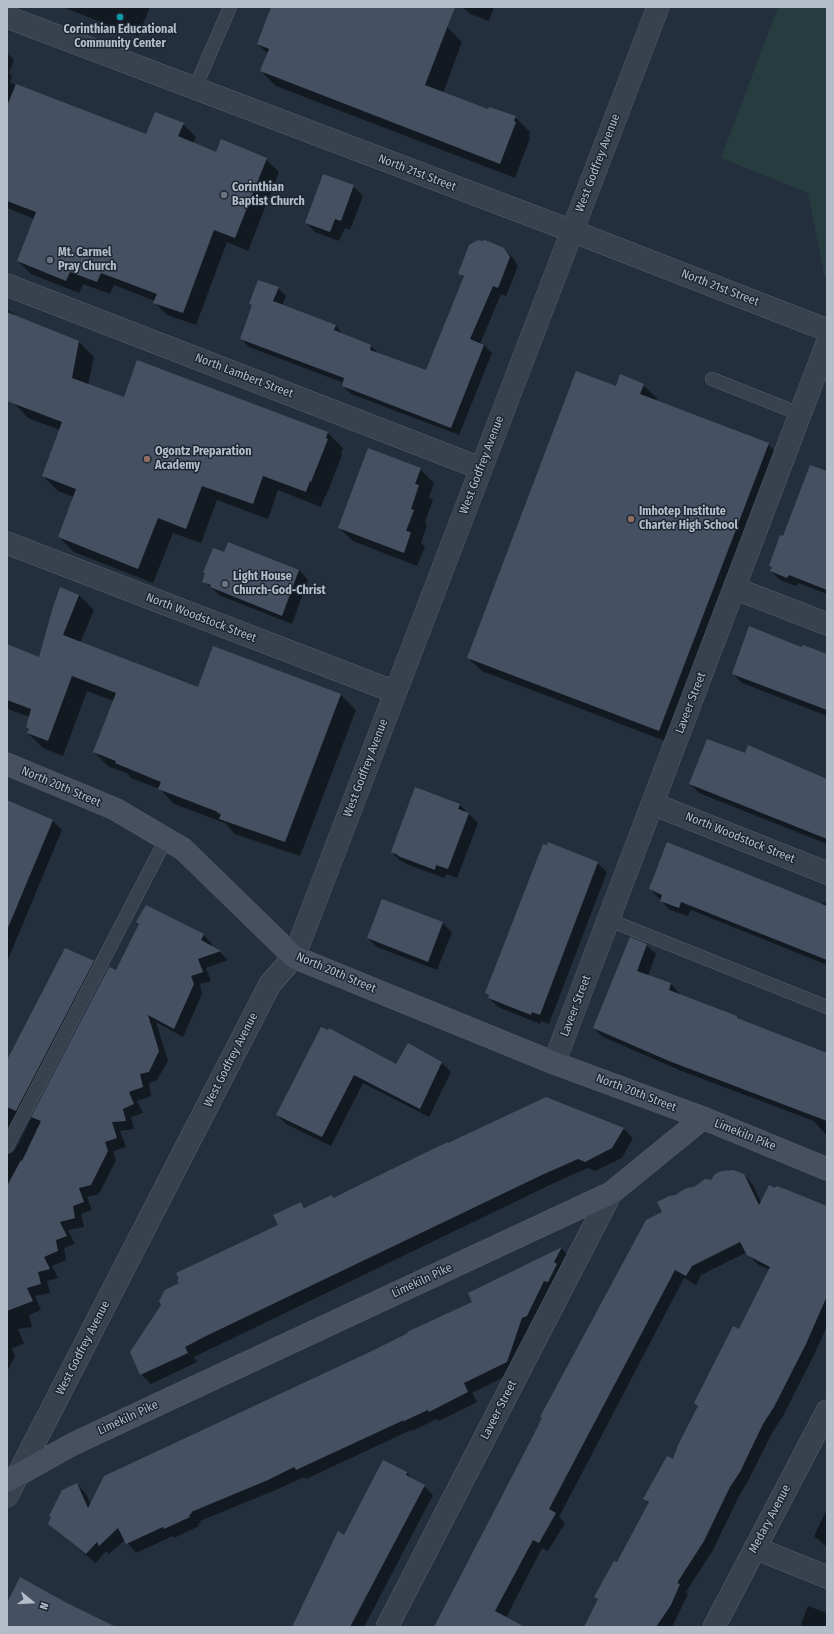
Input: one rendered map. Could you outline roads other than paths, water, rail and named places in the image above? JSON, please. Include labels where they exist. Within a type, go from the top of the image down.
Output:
[{"type":"street","name":"West Godfrey Avenue","points":[[7,1496],[12,1479],[270,984],[294,957],[480,468],[658,7]]},
{"type":"street","name":"North 21st Street","points":[[7,17],[572,231],[827,330]]},
{"type":"street","name":"North Lambert Street","points":[[7,285],[480,468]]},
{"type":"street","name":"Laveer Street","points":[[554,1063],[827,343]]},
{"type":"street","name":"North Woodstock Street","points":[[7,543],[395,692]]},
{"type":"street","points":[[734,588],[827,624]]},
{"type":"street","name":"North 20th Street","points":[[7,764],[115,809],[183,849],[294,957],[554,1063],[702,1118]]},
{"type":"street","name":"North Woodstock Street","points":[[653,804],[827,873]]},
{"type":"street","name":"Limekiln Pike","points":[[12,1479],[80,1441],[611,1193],[702,1118],[827,1169]]},
{"type":"street","name":"Laveer Street","points":[[387,1627],[611,1193]]},
{"type":"street","name":"Medary Avenue","points":[[714,1627],[827,1411]]},
{"type":"street","points":[[755,1548],[827,1577]]},
{"type":"lane","points":[[195,88],[230,7]]},
{"type":"lane","points":[[712,379],[800,414]]},
{"type":"lane","points":[[7,1146],[166,839]]},
{"type":"lane","points":[[609,920],[827,1007]]},
{"type":"place","name":"Corinthian Educational Community Center","points":[[120,17]]},
{"type":"place","name":"Corinthian Baptist Church","points":[[224,195]]},
{"type":"place","name":"Mt. Carmel Pray Church","points":[[50,260]]},
{"type":"place","name":"Ogontz Preparation Academy","points":[[147,459]]},
{"type":"place","name":"Imhotep Institute Charter High School","points":[[631,519]]},
{"type":"place","name":"Light House Church-God-Christ","points":[[225,584]]}]
